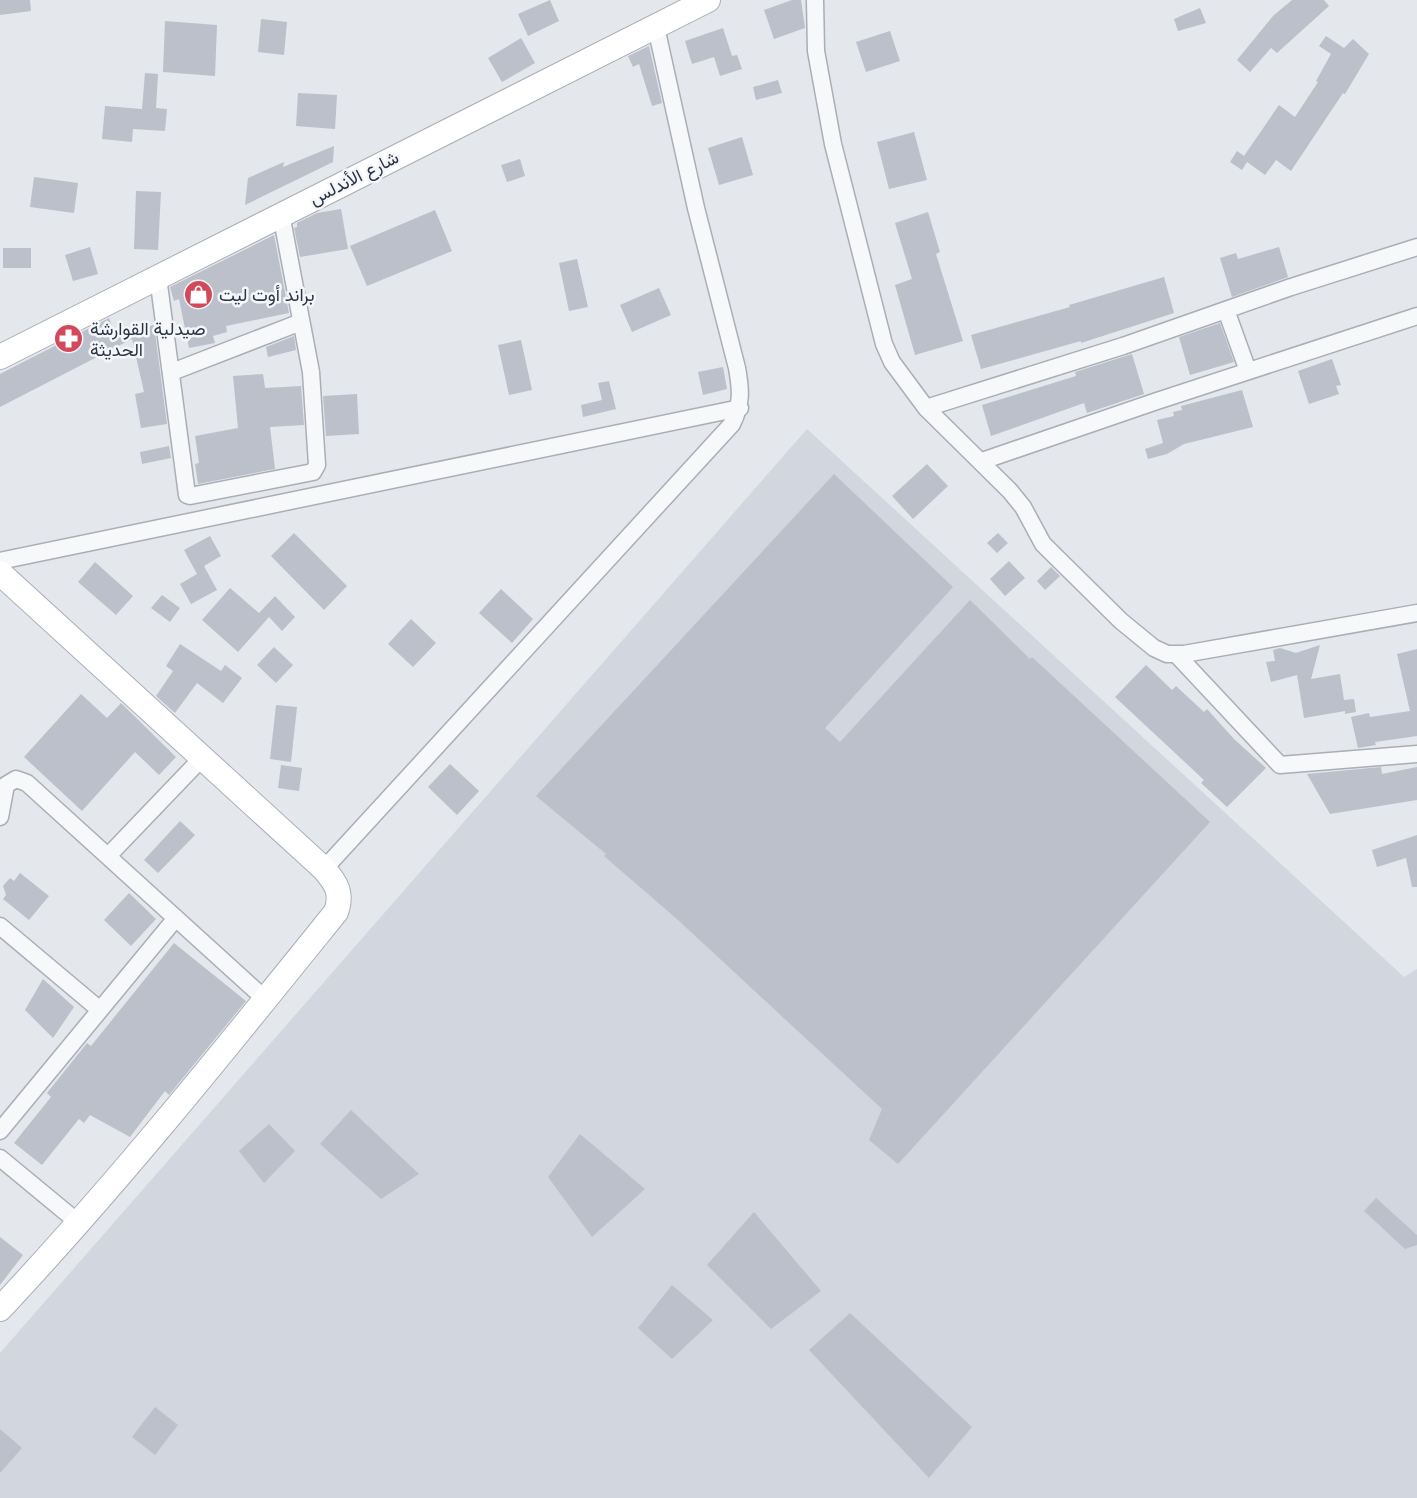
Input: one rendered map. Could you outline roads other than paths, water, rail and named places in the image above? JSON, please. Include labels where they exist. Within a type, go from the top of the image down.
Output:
[{"type":"main road","name":"شارع الأندلس","points":[[0,357],[708,0]]},
{"type":"main road","points":[[0,573],[324,869],[337,884],[340,894],[336,912],[265,999],[80,1224],[0,1309]]},
{"type":"street","points":[[815,0],[816,51],[833,144],[884,344],[905,382],[926,408],[982,461],[1023,507],[1043,544],[1121,621],[1154,648],[1176,654],[1417,613]]},
{"type":"street","points":[[324,869],[732,424],[740,408],[741,389],[737,368],[696,208],[656,27]]},
{"type":"street","points":[[158,277],[188,496],[313,472],[317,465],[311,372],[281,214]]},
{"type":"street","points":[[926,408],[1123,346],[1417,247]]},
{"type":"street","points":[[1226,310],[1248,371]]},
{"type":"street","points":[[982,461],[1417,316]]},
{"type":"street","points":[[172,372],[302,321]]},
{"type":"street","points":[[0,561],[740,408]]},
{"type":"street","points":[[1176,654],[1280,765],[1417,754]]},
{"type":"street","points":[[108,856],[202,758]]},
{"type":"street","points":[[0,817],[6,784],[16,779],[27,783],[265,999]]},
{"type":"street","points":[[0,1131],[176,918]]},
{"type":"street","points":[[0,926],[100,1010]]},
{"type":"street","points":[[0,1158],[80,1224]]},
{"type":"place","name":"براند أوت ليت","points":[[198,295]]},
{"type":"place","name":"صيدلية القوارشة الحديثة","points":[[69,339]]}]
